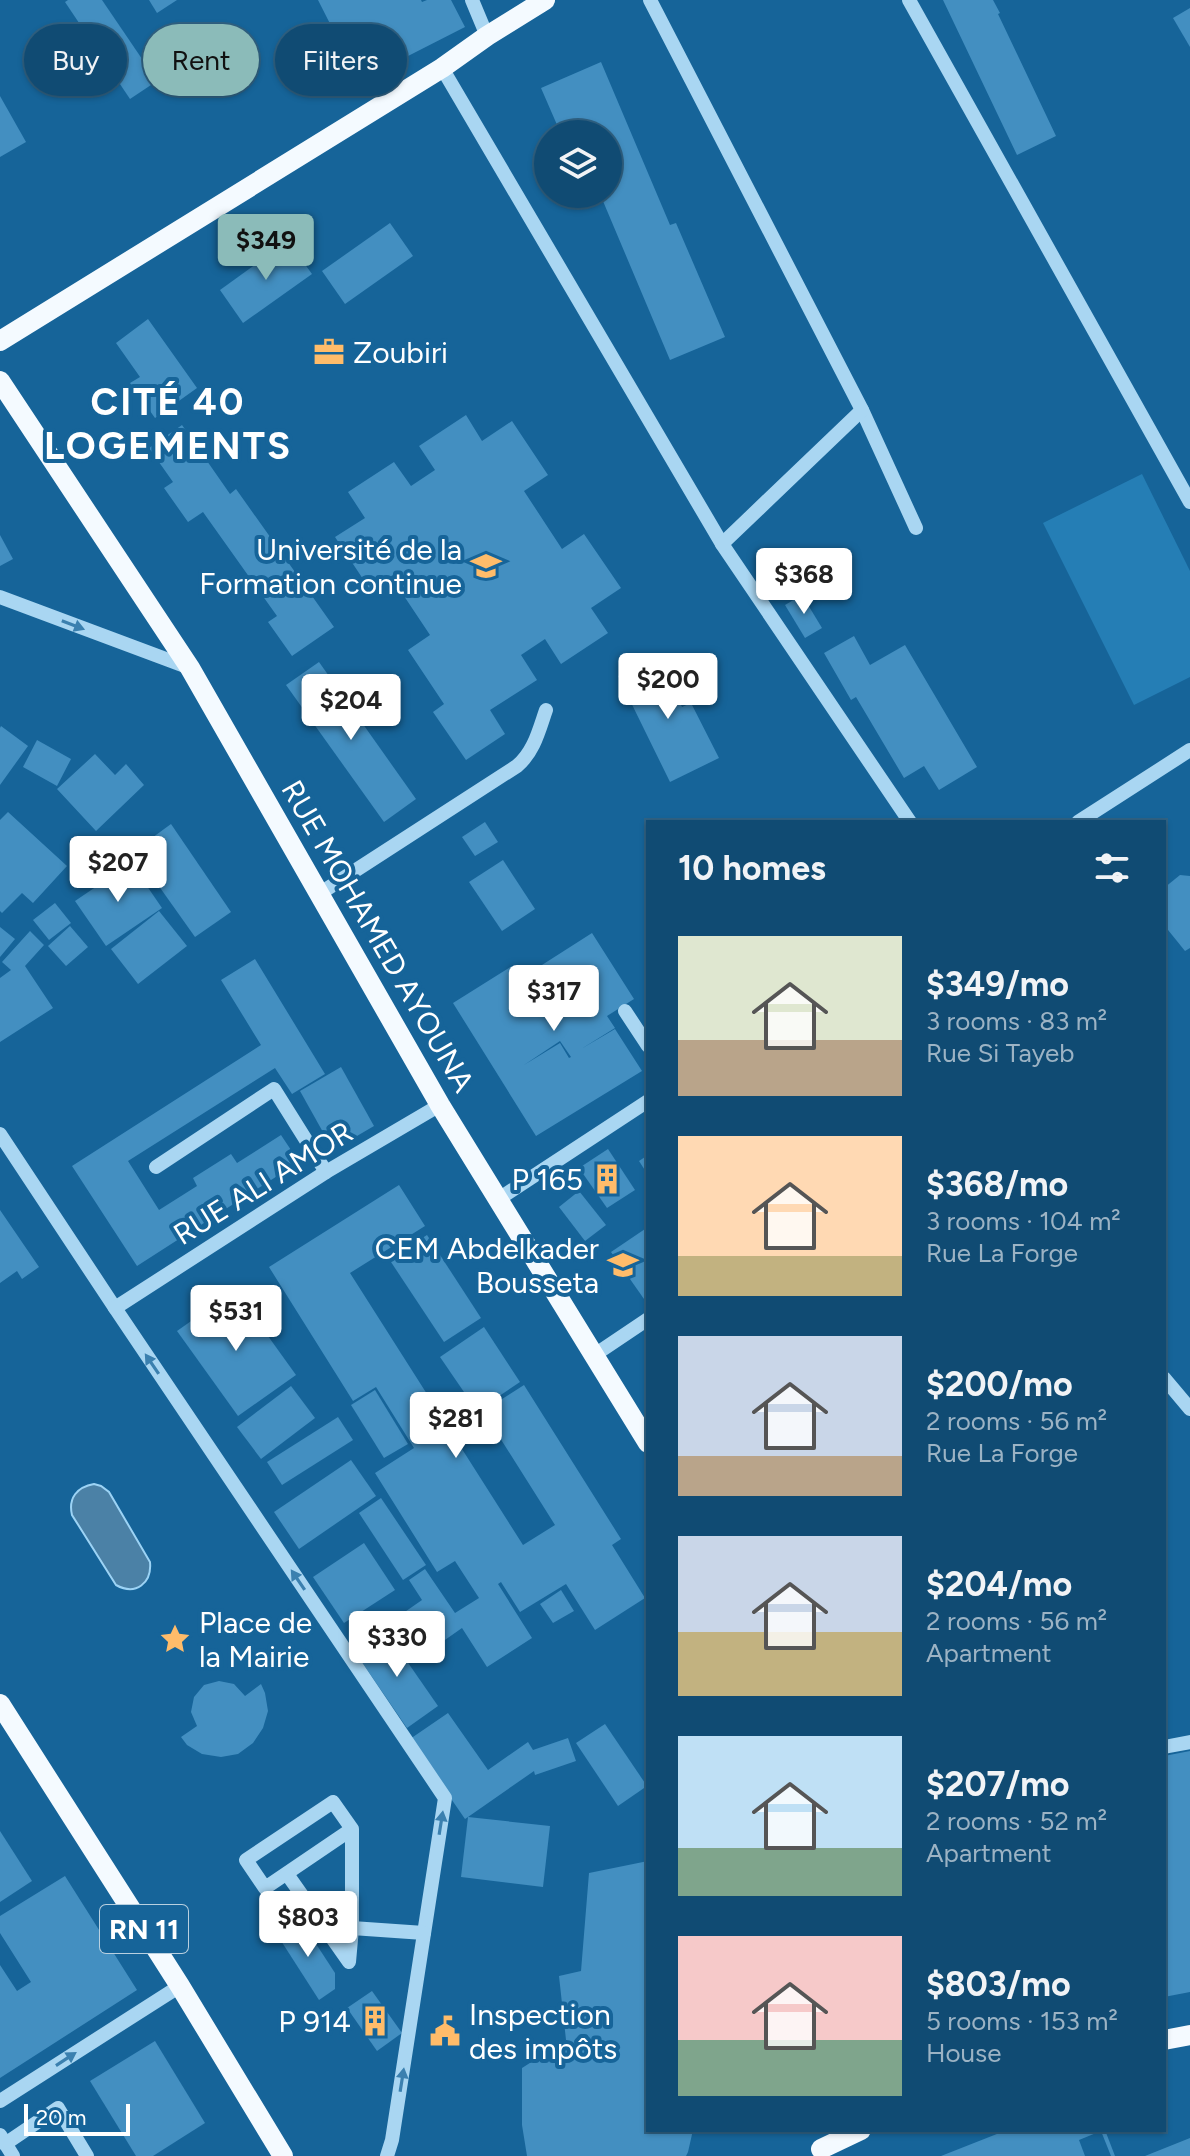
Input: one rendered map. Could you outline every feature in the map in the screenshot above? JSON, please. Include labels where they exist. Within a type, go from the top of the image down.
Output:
[{"type":"main road","points":[[0,341],[442,68],[545,0]]},
{"type":"main road","name":"RUE MOHAMED AYOUNA","points":[[0,381],[190,668],[440,1105],[646,1440]]},
{"type":"main road","name":"RN 11","points":[[0,1704],[180,1986],[283,2156]]},
{"type":"main road","points":[[1166,2040],[1190,2035]]},
{"type":"main road","points":[[818,2148],[856,2132]]},
{"type":"street","points":[[472,0],[487,36]]},
{"type":"street","points":[[650,0],[862,410],[916,528]]},
{"type":"street","points":[[909,0],[1190,502]]},
{"type":"street","points":[[442,68],[722,544],[909,820]]},
{"type":"street","points":[[722,544],[862,410]]},
{"type":"street","points":[[0,597],[190,668]]},
{"type":"street","points":[[319,894],[524,761],[533,747],[546,710]]},
{"type":"street","points":[[1081,820],[1190,750]]},
{"type":"street","points":[[625,1011],[646,1043]]},
{"type":"street","points":[[156,1167],[274,1089],[326,1172]]},
{"type":"street","points":[[497,1200],[646,1102]]},
{"type":"street","name":"RUE ALI AMOR","points":[[115,1308],[326,1172],[440,1105]]},
{"type":"street","points":[[0,1134],[445,1798],[387,2156]]},
{"type":"street","points":[[593,1356],[646,1320]]},
{"type":"street","points":[[1166,1380],[1190,1409]]},
{"type":"street","points":[[1166,1747],[1190,1742]]},
{"type":"street","points":[[287,1874],[349,1962],[352,1829],[333,1802],[246,1860],[265,1888],[352,1829]]},
{"type":"street","points":[[325,1927],[424,1933]]},
{"type":"street","points":[[0,2101],[180,1986]]},
{"type":"street","points":[[6,2145],[58,2108],[87,2156]]},
{"type":"shaded area","points":[[1142,474],[1190,571],[1190,677],[1134,705],[1043,523]]},
{"type":"shaded area","points":[[94,1484],[109,1492],[150,1562],[148,1576],[141,1586],[130,1589],[116,1585],[72,1515],[71,1503],[75,1494]]},
{"type":"building","points":[[102,0],[118,24],[80,24],[65,2]]},
{"type":"building","points":[[149,0],[177,0],[157,13]]},
{"type":"building","points":[[318,0],[451,0],[465,27],[407,57],[407,24],[330,24]]},
{"type":"building","points":[[943,0],[993,0],[1056,136],[1017,155]]},
{"type":"building","points":[[1190,8],[1190,47],[1173,18]]},
{"type":"building","points":[[127,37],[143,60],[143,90],[130,99],[127,95]]},
{"type":"building","points":[[601,62],[670,225],[676,223],[725,337],[670,360],[606,208],[622,208],[622,120],[555,120],[541,88]]},
{"type":"building","points":[[0,96],[26,142],[0,157]]},
{"type":"building","points":[[390,223],[413,256],[345,304],[322,271]]},
{"type":"building","points":[[288,241],[312,274],[243,323],[220,290]]},
{"type":"building","points":[[148,319],[197,388],[155,418],[130,383],[140,377],[116,343]]},
{"type":"building","points":[[466,415],[482,441],[512,421],[548,475],[524,491],[562,549],[584,534],[621,588],[591,608],[608,633],[561,664],[545,639],[521,655],[537,680],[490,710],[505,734],[466,760],[433,712],[444,704],[408,650],[430,635],[392,578],[371,591],[335,537],[365,518],[348,492],[394,462],[411,486],[435,470],[419,446]]},
{"type":"building","points":[[182,425],[230,494],[236,489],[334,627],[292,656],[268,622],[277,616],[203,512],[188,522],[164,488],[173,482],[149,448]]},
{"type":"building","points":[[0,535],[13,559],[0,566]]},
{"type":"building","points":[[802,595],[822,628],[805,638],[785,605]]},
{"type":"building","points":[[854,636],[870,665],[905,645],[977,767],[939,790],[924,766],[904,778],[856,697],[851,700],[824,653]]},
{"type":"building","points":[[657,656],[682,707],[691,703],[719,758],[670,782],[618,676]]},
{"type":"building","points":[[319,662],[416,799],[384,822],[286,685]]},
{"type":"building","points":[[0,728],[28,746],[0,785]]},
{"type":"building","points":[[37,740],[71,759],[57,786],[23,767]]},
{"type":"building","points":[[95,754],[115,775],[126,764],[144,785],[96,831],[57,789]]},
{"type":"building","points":[[8,812],[67,866],[33,903],[22,893],[2,913],[0,820]]},
{"type":"building","points":[[485,822],[498,842],[475,856],[462,837]]},
{"type":"building","points":[[171,824],[231,912],[195,937],[134,851]]},
{"type":"building","points":[[503,860],[535,909],[502,931],[469,882]]},
{"type":"building","points":[[131,863],[162,908],[106,946],[75,901]]},
{"type":"building","points":[[1180,875],[1190,876],[1190,948],[1185,951],[1166,927],[1166,886]]},
{"type":"building","points":[[55,903],[71,923],[49,940],[33,920]]},
{"type":"building","points":[[159,911],[187,946],[138,984],[111,949]]},
{"type":"building","points":[[70,926],[88,947],[66,966],[48,946]]},
{"type":"building","points":[[0,927],[15,939],[0,957]]},
{"type":"building","points":[[30,931],[44,945],[25,966],[53,1008],[0,1042],[0,978],[11,970],[2,962]]},
{"type":"building","points":[[592,933],[634,999],[607,1016],[615,1028],[581,1049],[615,1029],[642,1071],[536,1136],[453,1003],[512,966],[520,979]],"holes":[[[560,1041],[571,1057],[560,1043],[524,1065]]]},
{"type":"building","points":[[255,959],[325,1074],[292,1094],[275,1068],[128,1161],[159,1210],[197,1186],[193,1178],[231,1154],[237,1163],[281,1135],[299,1162],[137,1266],[72,1166],[261,1045],[221,980]]},
{"type":"building","points":[[341,1067],[374,1126],[333,1150],[300,1091]]},
{"type":"building","name":"P 165","points":[[608,1149],[635,1190],[607,1208],[579,1168]]},
{"type":"building","points":[[646,1156],[646,1172],[639,1161]]},
{"type":"building","points":[[399,1185],[425,1226],[350,1273],[523,1545],[555,1525],[483,1411],[524,1385],[621,1539],[612,1545],[645,1598],[595,1630],[566,1584],[520,1612],[501,1582],[498,1584],[532,1638],[487,1667],[462,1628],[425,1654],[399,1616],[422,1600],[409,1580],[425,1569],[455,1613],[479,1598],[455,1561],[437,1572],[375,1473],[414,1448],[376,1387],[353,1401],[269,1267]]},
{"type":"building","points":[[579,1191],[606,1225],[585,1241],[559,1207]]},
{"type":"building","points":[[0,1210],[39,1267],[22,1279],[17,1271],[0,1283]]},
{"type":"building","points":[[646,1230],[644,1299],[611,1252]]},
{"type":"building","points":[[427,1235],[481,1318],[444,1342],[389,1259]]},
{"type":"building","points":[[235,1290],[296,1375],[238,1416],[177,1331]]},
{"type":"building","points":[[484,1327],[520,1382],[477,1411],[440,1357]]},
{"type":"building","points":[[291,1386],[315,1418],[261,1459],[237,1427]]},
{"type":"building","points":[[375,1390],[408,1444],[384,1458],[351,1405]]},
{"type":"building","points":[[338,1417],[353,1440],[282,1485],[267,1462]]},
{"type":"building","points":[[351,1460],[376,1496],[299,1549],[274,1512]]},
{"type":"building","points":[[381,1498],[426,1565],[403,1580],[359,1513]]},
{"type":"building","points":[[364,1543],[395,1590],[344,1623],[313,1577]]},
{"type":"building","points":[[561,1590],[574,1611],[553,1623],[540,1604]]},
{"type":"building","points":[[386,1631],[438,1706],[407,1728],[355,1652]]},
{"type":"building","points":[[219,1681],[234,1684],[245,1696],[261,1684],[268,1711],[263,1728],[253,1743],[238,1754],[221,1757],[202,1754],[187,1745],[181,1737],[197,1726],[191,1712],[194,1697],[204,1685]]},
{"type":"building","points":[[448,1713],[488,1770],[528,1742],[533,1750],[568,1738],[576,1761],[535,1775],[534,1771],[465,1819],[410,1739]]},
{"type":"building","points":[[605,1724],[646,1787],[618,1806],[576,1743]]},
{"type":"building","points":[[1190,1751],[1190,1992],[1166,1997],[1166,1756]]},
{"type":"building","points":[[468,1817],[550,1826],[543,1887],[461,1877]]},
{"type":"building","points":[[0,1831],[32,1881],[0,1902]]},
{"type":"building","points":[[646,1861],[646,2132],[693,2132],[686,2156],[527,2156],[522,2125],[522,2068],[566,2040],[559,1976],[581,1971],[589,1873]]},
{"type":"building","points":[[65,1876],[137,1990],[0,2078],[0,1965],[17,1991],[31,1982],[0,1933],[0,1916]]},
{"type":"building","points":[[289,1922],[305,1927],[335,1973],[335,1989],[319,2000],[276,1933]]},
{"type":"building","name":"P 914","points":[[372,1991],[402,2033],[377,2051],[347,2008]]},
{"type":"building","points":[[155,2041],[205,2123],[153,2156],[136,2156],[90,2081]]},
{"type":"building","points":[[1002,2132],[1099,2132],[1079,2140],[1085,2156],[941,2156]]},
{"type":"building","points":[[1101,2132],[1106,2132],[1115,2156],[1111,2156]]},
{"type":"building","points":[[1190,2138],[1190,2156],[1145,2156]]},
{"type":"place","name":"Zoubiri","points":[[329,352]]},
{"type":"place","name":"Université de la Formation continue","points":[[486,566]]},
{"type":"place","name":"P 165","points":[[607,1179]]},
{"type":"place","name":"CEM Abdelkader Bousseta","points":[[623,1265]]},
{"type":"place","name":"Place de la Mairie","points":[[175,1639]]},
{"type":"place","name":"P 914","points":[[375,2021]]},
{"type":"place","name":"Inspection des impôts","points":[[445,2031]]},
{"type":"district","name":"CITÉ 40 LOGEMENTS","points":[[168,424]]}]
